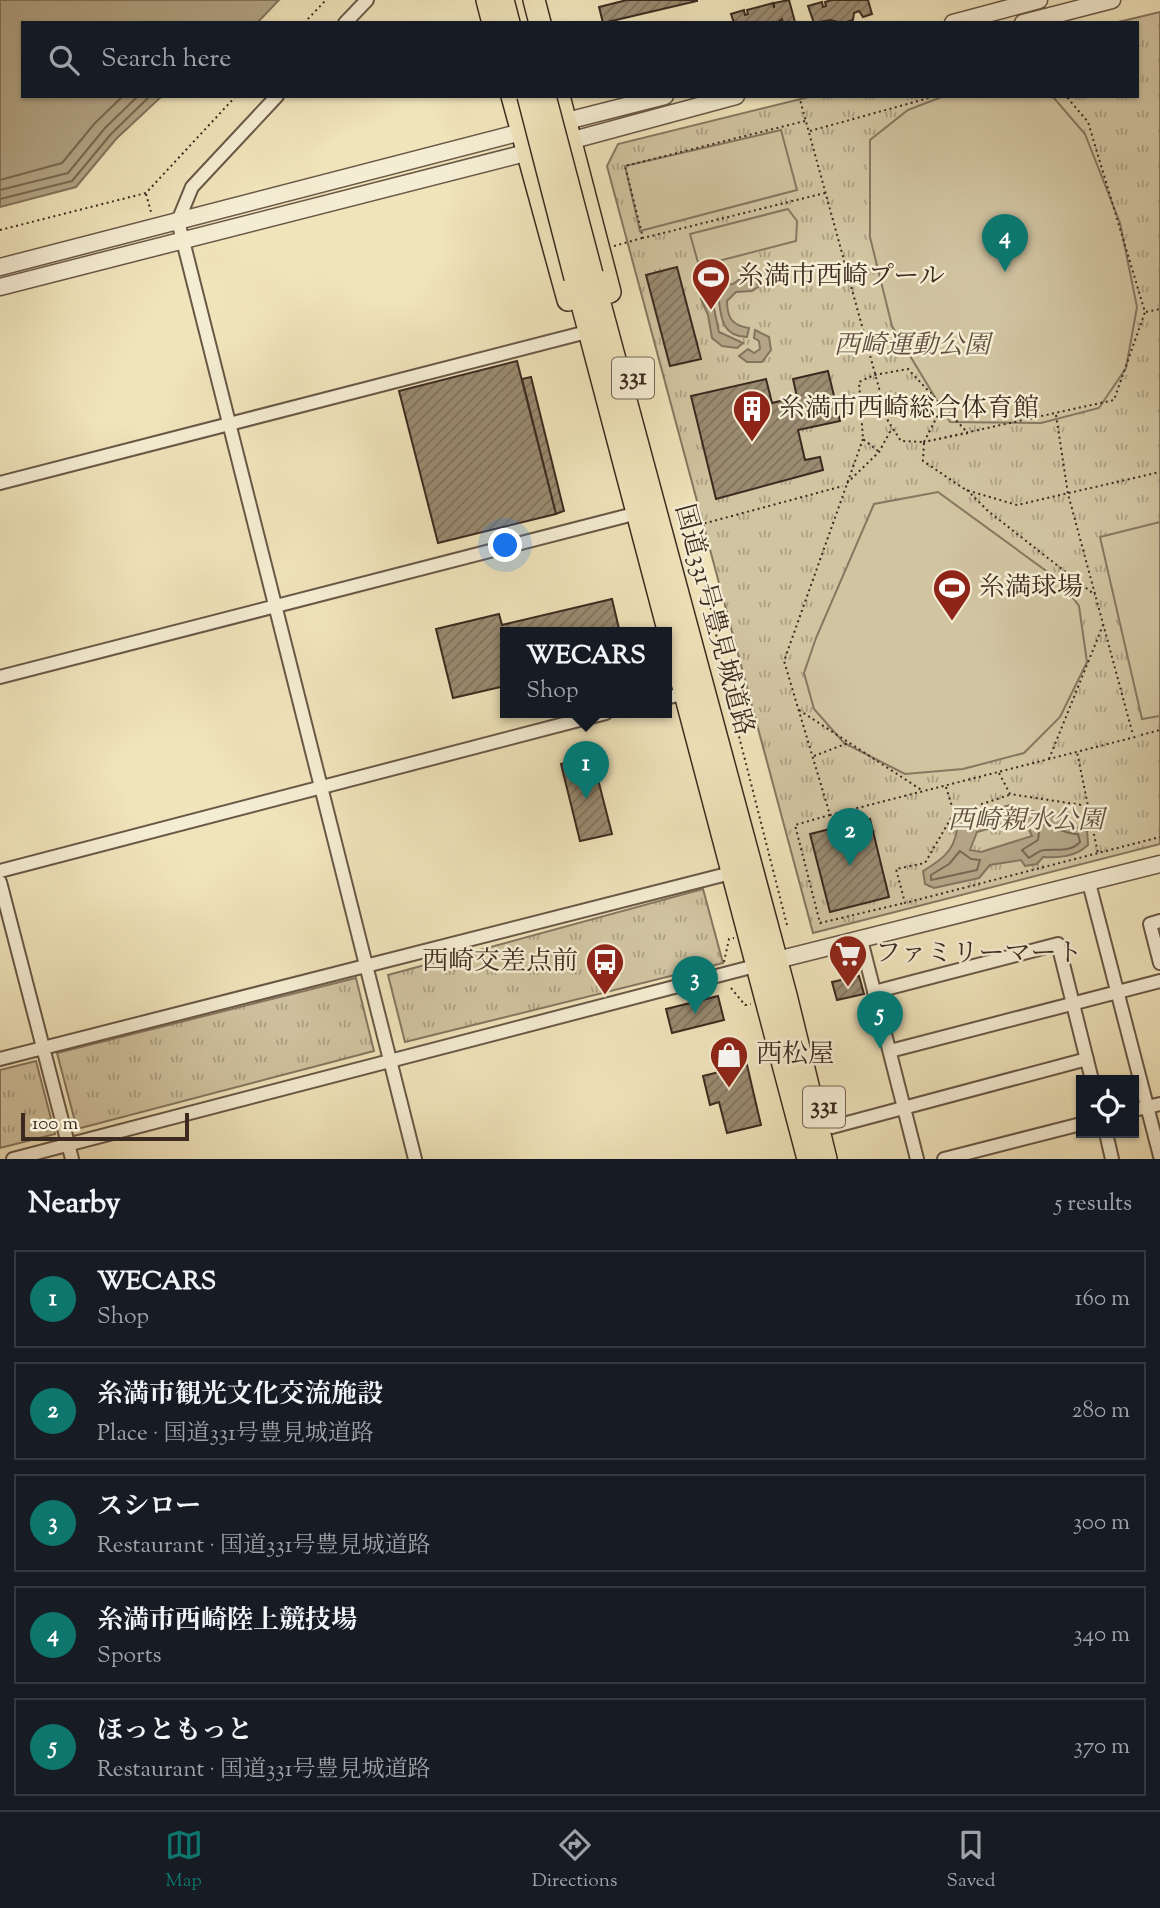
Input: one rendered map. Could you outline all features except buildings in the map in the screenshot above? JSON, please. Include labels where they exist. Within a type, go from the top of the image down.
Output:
[{"type":"highway","points":[[487,0],[492,21]]},
{"type":"highway","points":[[503,0],[508,21]]},
{"type":"highway","points":[[520,0],[525,21]]},
{"type":"highway","points":[[534,0],[539,21]]},
{"type":"highway","name":"331","points":[[513,98],[641,569],[663,609]]},
{"type":"highway","name":"国道331号豊見城道路","points":[[529,98],[684,617],[766,963],[811,1121],[827,1159]]},
{"type":"highway","name":"国道331号豊見城道路","points":[[545,98],[666,627]]},
{"type":"highway","name":"331","points":[[560,98],[686,585],[684,617]]},
{"type":"highway","name":"国道331号豊見城道路","points":[[672,669],[676,695],[731,873],[802,1057],[811,1121],[808,1159]]},
{"type":"highway","name":"331","points":[[801,1159],[811,1121]]},
{"type":"highway","name":"331","points":[[811,1121],[839,1159]]},
{"type":"street","points":[[347,21],[367,0]]},
{"type":"street","points":[[960,21],[1036,0]]},
{"type":"street","points":[[1031,21],[1112,0]]},
{"type":"street","points":[[275,98],[192,187],[178,221],[180,240],[415,1159]]},
{"type":"street","points":[[568,131],[659,98]]},
{"type":"street","points":[[0,286],[180,240],[525,142],[726,98]]},
{"type":"street","points":[[0,267],[178,221],[525,142]]},
{"type":"street","points":[[0,483],[579,334]]},
{"type":"street","points":[[0,677],[626,516]]},
{"type":"street","points":[[0,872],[586,718]]},
{"type":"street","points":[[13,1159],[390,1059],[1160,864]]},
{"type":"street","points":[[0,1059],[731,873]]},
{"type":"street","points":[[0,883],[72,1159]]},
{"type":"street","points":[[1089,883],[1117,992],[1154,1105],[1160,1156]]},
{"type":"street","points":[[1160,921],[1150,924],[1160,963]]},
{"type":"street","points":[[861,940],[917,1159]]},
{"type":"street","points":[[874,992],[1058,944],[1091,1075]]},
{"type":"street","points":[[890,1051],[1160,981]]},
{"type":"street","points":[[811,1121],[904,1107],[1087,1059]]},
{"type":"street","points":[[944,1159],[1076,1125]]},
{"type":"street","points":[[1107,1138],[1112,1159]]},
{"type":"path","points":[[306,21],[326,0]]},
{"type":"path","points":[[0,230],[146,193],[234,98]]},
{"type":"path","points":[[800,98],[874,375],[892,428],[901,441],[924,442],[968,433],[908,369],[874,375],[859,382],[863,439],[784,661],[830,816]]},
{"type":"path","points":[[808,131],[929,98]]},
{"type":"path","points":[[924,442],[1115,400],[1145,312],[1088,122],[1068,98]]},
{"type":"path","points":[[643,238],[625,166],[806,121]]},
{"type":"path","points":[[614,246],[825,192]]},
{"type":"path","points":[[146,193],[153,218]]},
{"type":"path","points":[[1145,312],[1160,309]]},
{"type":"path","points":[[943,406],[924,442],[923,461],[966,490],[988,512],[1096,596]]},
{"type":"path","points":[[1056,413],[1068,494],[1133,737],[1139,736]]},
{"type":"path","points":[[788,925],[729,697],[691,527],[845,485],[879,452],[892,428]]},
{"type":"path","points":[[863,439],[879,452]]},
{"type":"path","points":[[966,490],[1017,505],[1160,472]]},
{"type":"path","points":[[1049,759],[1103,624]]},
{"type":"path","points":[[799,709],[923,791]]},
{"type":"path","points":[[1160,730],[794,825],[820,923],[1160,837]]},
{"type":"path","points":[[813,756],[849,743]]},
{"type":"path","points":[[1077,752],[1098,853]]},
{"type":"path","points":[[999,772],[1010,794]]},
{"type":"path","points":[[946,786],[954,813]]},
{"type":"path","points":[[905,903],[896,869],[925,863],[954,813],[1010,794],[1088,806]]},
{"type":"path","points":[[726,967],[723,958],[729,939],[740,936]]},
{"type":"path","points":[[731,988],[745,1005],[756,1003]]},
{"type":"green space","name":"西崎運動公園","points":[[1160,12],[1160,844],[813,933],[607,166],[618,144],[805,98],[1139,98],[1139,21],[1122,21]]},
{"type":"green space","points":[[939,98],[1054,98],[1085,134],[1120,223],[1137,307],[1126,368],[1099,408],[1041,423],[950,422],[892,326],[870,237],[870,140],[908,110]]},
{"type":"green space","points":[[781,130],[797,190],[640,231],[625,166]]},
{"type":"green space","points":[[788,209],[797,221],[796,241],[699,266],[690,234]]},
{"type":"green space","name":"糸満球場","points":[[938,492],[1060,581],[1079,606],[1087,662],[1060,717],[1024,753],[963,769],[905,774],[844,743],[814,709],[804,673],[816,638],[874,504]]},
{"type":"green space","points":[[1160,522],[1160,716],[1142,719],[1100,537]]},
{"type":"green space","points":[[703,889],[723,963],[405,1042],[388,975]]},
{"type":"green space","points":[[356,978],[374,1051],[77,1129],[57,1053]]},
{"type":"green space","points":[[36,1061],[55,1134],[0,1148],[0,1070]]},
{"type":"water","points":[[0,0],[279,0],[259,21],[21,21],[21,98],[160,98],[116,139],[76,187],[0,207]]},
{"type":"water","name":"糸満市西崎プール","points":[[748,273],[757,276],[758,287],[752,291],[736,292],[727,301],[732,320],[749,328],[747,337],[738,336],[727,328],[721,317],[718,294],[711,294],[719,332],[743,343],[737,348],[722,346],[712,338],[708,315],[701,299],[702,292],[708,285],[733,284]]},
{"type":"water","points":[[755,330],[769,337],[771,350],[762,362],[747,362],[739,356],[748,349],[754,353],[760,349],[759,341],[754,338]]},
{"type":"water","points":[[1010,805],[1009,823],[977,832],[970,850],[981,852],[1032,836],[1027,825],[1012,822],[1014,806],[1062,819],[1064,827],[1087,828],[1088,845],[1067,856],[1043,857],[1037,864],[1025,866],[1021,860],[990,865],[979,878],[934,888],[925,884],[923,871],[949,850],[953,844],[958,819]]},
{"type":"place","name":"糸満市西崎陸上競技場","points":[[1005,272]]},
{"type":"place","name":"糸満市西崎プール","points":[[711,311]]},
{"type":"place","name":"糸満市西崎総合体育館","points":[[752,443]]},
{"type":"place","name":"糸満球場","points":[[952,622]]},
{"type":"place","name":"WECARS","points":[[586,799]]},
{"type":"place","name":"糸満市観光文化交流施設","points":[[850,866]]},
{"type":"place","name":"ファミリーマート","points":[[848,988]]},
{"type":"place","name":"西崎交差点前","points":[[605,996]]},
{"type":"place","name":"スシロー","points":[[695,1014]]},
{"type":"place","name":"ほっともっと","points":[[880,1049]]},
{"type":"place","name":"西松屋","points":[[729,1089]]},
{"type":"park label","name":"西崎親水公園","points":[[1026,821]]}]
